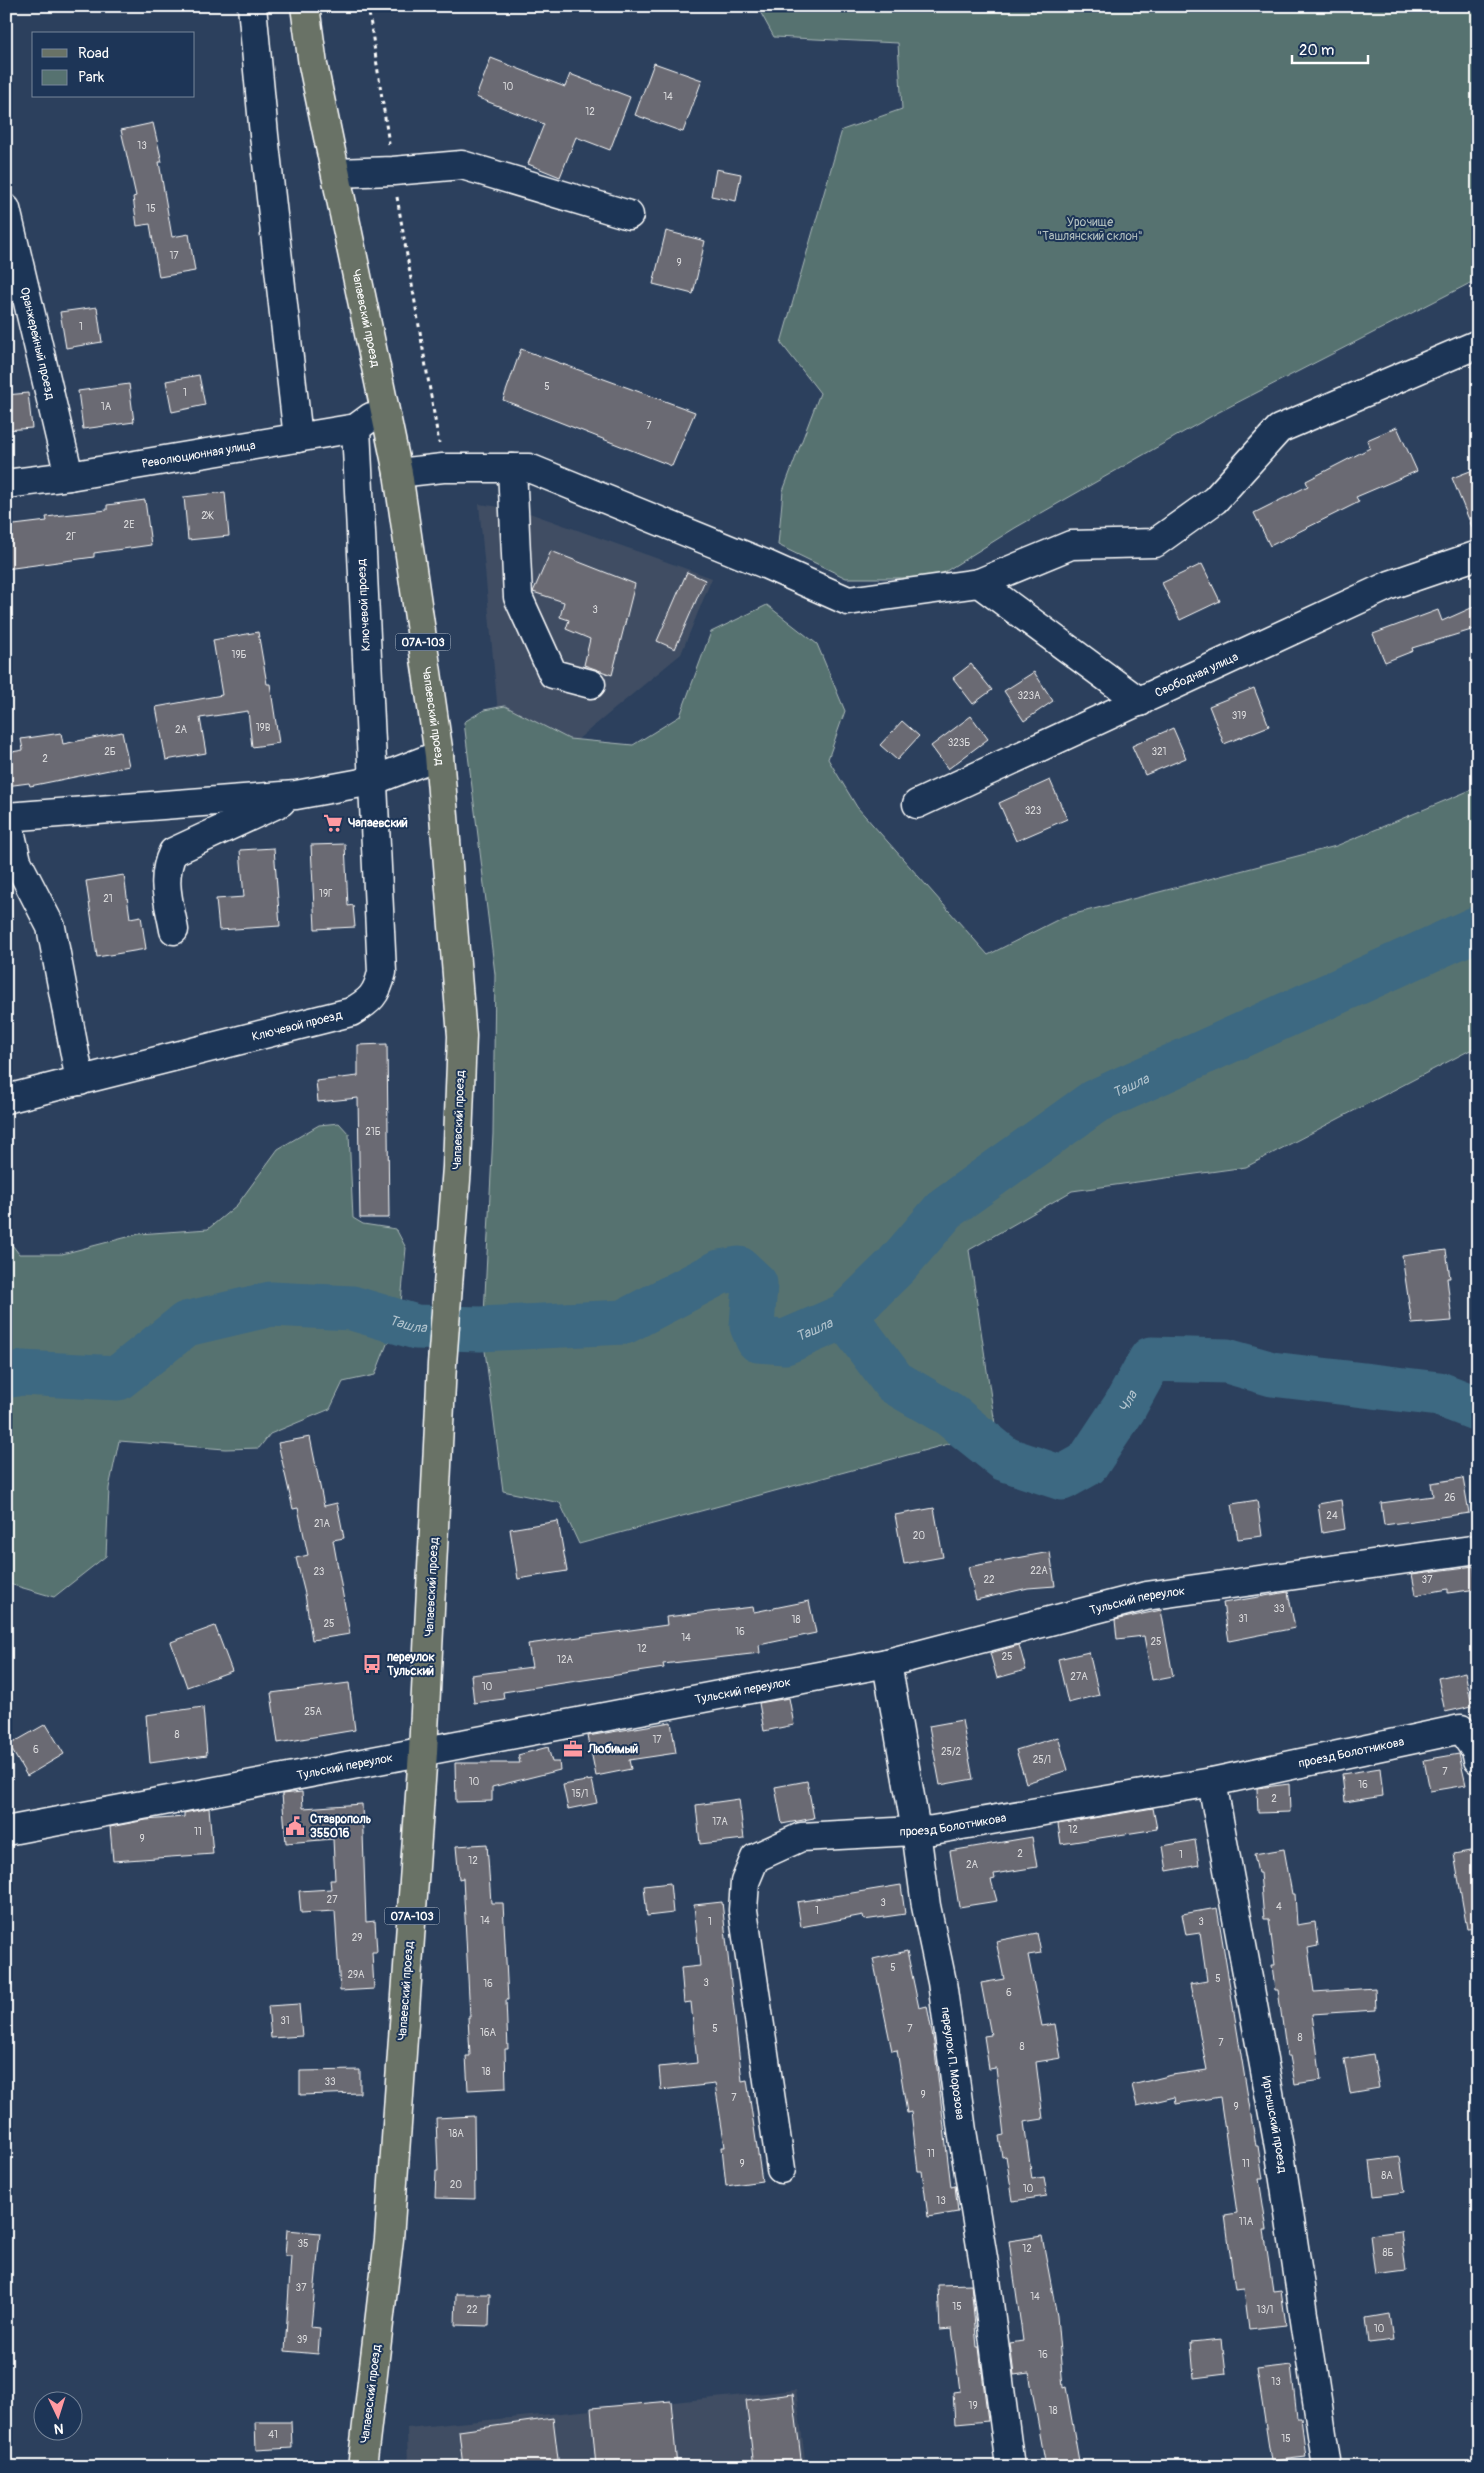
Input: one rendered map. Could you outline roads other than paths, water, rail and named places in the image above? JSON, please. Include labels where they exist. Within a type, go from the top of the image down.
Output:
[{"type":"main road","name":"Чапаевский проезд","points":[[305,6],[313,65],[398,473],[440,755],[462,1036],[458,1167],[442,1364],[423,1752],[388,2239],[362,2467]]},
{"type":"street","points":[[252,6],[265,145],[298,438]]},
{"type":"street","points":[[336,173],[393,171],[462,165],[629,214]]},
{"type":"street","name":"Оранжерейный проезд","points":[[6,209],[69,476]]},
{"type":"street","points":[[398,473],[443,468],[529,468],[756,561],[848,601],[979,582],[1071,545],[1155,543],[1215,500],[1279,429],[1478,344]]},
{"type":"street","name":"Революционная улица","points":[[6,484],[69,476],[356,428],[384,406]]},
{"type":"street","name":"Ключевой проезд","points":[[6,1099],[351,1012],[368,1002],[378,987],[382,972],[356,428]]},
{"type":"street","points":[[512,468],[518,597],[553,674],[591,684]]},
{"type":"street","name":"Свободная улица","points":[[917,804],[1390,585],[1478,555]]},
{"type":"street","points":[[979,582],[1140,702]]},
{"type":"street","points":[[80,1081],[50,927],[17,861],[6,817],[296,794],[372,781],[440,755]]},
{"type":"street","points":[[174,930],[165,879],[167,865],[173,852],[296,794]]},
{"type":"street","name":"Тульский переулок","points":[[6,1831],[887,1663],[1146,1596],[1478,1549]]},
{"type":"street","name":"переулок П. Морозова","points":[[887,1663],[916,1832],[926,1906],[942,1982],[962,2131],[984,2264],[1010,2467]]},
{"type":"street","name":"проезд Болотникова","points":[[781,2169],[744,1910],[745,1882],[755,1858],[801,1837],[916,1832],[1212,1782],[1461,1729],[1476,1751],[1478,1760]]},
{"type":"street","name":"Иртышский проезд","points":[[1212,1782],[1279,2147],[1327,2467]]},
{"type":"waterway","name":"Ташла","points":[[6,1376],[22,1373],[118,1378],[186,1324],[271,1304],[352,1308],[416,1327],[480,1329],[624,1322],[720,1272],[739,1269],[755,1284],[752,1326],[758,1340],[785,1342],[845,1316],[896,1266],[946,1208],[1094,1102],[1478,928]]},
{"type":"waterway","name":"Чла","points":[[845,1316],[894,1382],[949,1414],[1005,1459],[1062,1478],[1087,1464],[1124,1408],[1151,1359],[1227,1361],[1272,1374],[1439,1394],[1478,1409]]},
{"type":"place","name":"Чапаевский","points":[[333,823]]},
{"type":"place","name":"переулок Тульский","points":[[372,1664]]},
{"type":"place","name":"Любимый","points":[[573,1749]]},
{"type":"place","name":"Ставрополь 355016","points":[[295,1826]]},
{"type":"park label","name":"Урочище \"Ташлянский склон\"","points":[[1090,229]]}]
